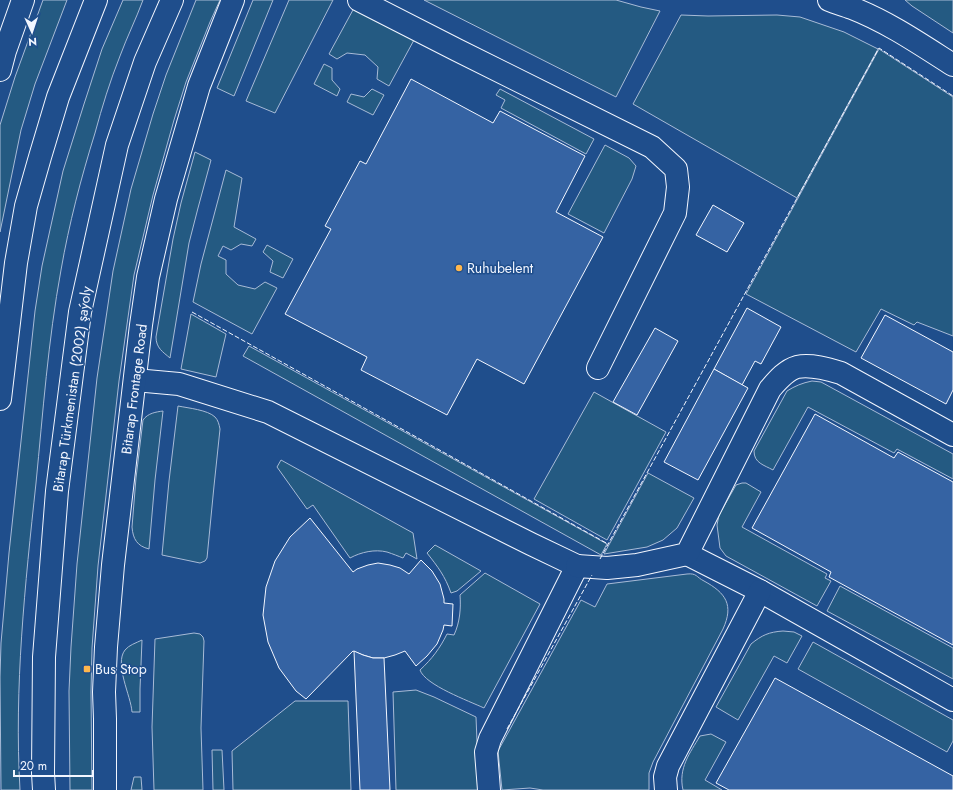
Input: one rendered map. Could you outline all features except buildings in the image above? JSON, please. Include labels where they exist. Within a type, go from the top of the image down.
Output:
[{"type":"main road","points":[[2,59],[23,0]]},
{"type":"main road","points":[[0,399],[16,262],[26,206],[58,97],[96,0]]},
{"type":"main road","name":"Bitarap Türkmenistan (2002) şaýoly","points":[[44,790],[44,657],[57,491],[80,312],[117,144],[145,62],[172,0]]},
{"type":"main road","name":"Bitarap Frontage Road","points":[[105,790],[104,692],[106,647],[113,565],[148,277],[166,199],[199,86],[233,0]]},
{"type":"main road","points":[[359,0],[652,147],[676,169],[678,187],[675,213],[598,368]]},
{"type":"main road","points":[[829,0],[851,7],[882,22],[953,65]]},
{"type":"main road","points":[[687,554],[770,389],[778,380],[797,367],[812,366],[826,368],[841,373],[953,435]]},
{"type":"main road","points":[[135,380],[179,384],[268,412],[577,566],[607,568],[637,565],[687,554],[760,591],[953,700]]},
{"type":"main road","points":[[489,790],[486,752],[490,739],[577,566]]},
{"type":"main road","points":[[666,790],[665,777],[668,766],[760,591]]},
{"type":"shaded area","points":[[43,0],[67,0],[35,84],[21,130],[0,232],[0,125],[15,77]]},
{"type":"shaded area","points":[[123,0],[143,0],[116,65],[100,114],[80,184],[64,253],[56,297],[46,376],[22,636],[18,713],[20,790],[1,790],[1,643],[9,553],[35,311],[42,266],[63,171],[102,49]]},
{"type":"shaded area","points":[[196,0],[220,0],[186,82],[174,120],[153,195],[134,275],[119,381],[98,566],[92,648],[92,790],[70,790],[69,691],[77,564],[97,378],[113,271],[131,189],[153,114],[166,75]]},
{"type":"shaded area","points":[[253,0],[273,0],[234,96],[217,88]]},
{"type":"shaded area","points":[[289,0],[333,0],[275,113],[246,101]]},
{"type":"shaded area","points":[[424,0],[616,0],[660,11],[616,97]]},
{"type":"shaded area","points":[[905,0],[953,0],[953,33],[912,6]]},
{"type":"shaded area","points":[[354,8],[414,40],[389,86],[377,79],[378,67],[365,55],[347,53],[337,59],[329,54]]},
{"type":"shaded area","points":[[681,15],[777,15],[800,17],[844,32],[878,49],[797,198],[633,104]]},
{"type":"shaded area","points":[[879,49],[953,97],[953,336],[917,322],[914,325],[881,309],[856,352],[746,294]]},
{"type":"shaded area","points":[[324,64],[332,68],[332,80],[340,89],[337,96],[314,84]]},
{"type":"shaded area","points":[[372,89],[384,95],[373,115],[347,102],[351,94],[364,97]]},
{"type":"shaded area","points":[[500,89],[594,139],[586,154],[501,108],[505,100],[496,95]]},
{"type":"shaded area","points":[[605,145],[629,158],[636,166],[632,179],[604,233],[568,214]]},
{"type":"shaded area","points":[[195,152],[211,160],[189,243],[170,358],[162,352],[157,344],[156,337],[173,239]]},
{"type":"shaded area","points":[[226,170],[242,178],[234,227],[256,239],[252,246],[241,244],[231,250],[223,246],[218,256],[226,260],[226,274],[238,285],[255,289],[265,282],[277,288],[252,334],[193,302],[201,264]]},
{"type":"shaded area","points":[[267,245],[293,259],[283,278],[270,272],[273,261],[263,252]]},
{"type":"shaded area","points":[[191,314],[226,334],[216,377],[181,369]]},
{"type":"shaded area","points":[[249,346],[607,544],[601,555],[243,356]]},
{"type":"shaded area","points":[[812,381],[821,382],[953,454],[953,479],[897,449],[894,453],[808,407],[773,470],[760,463],[754,455],[754,451],[787,391]]},
{"type":"shaded area","points":[[594,392],[666,432],[607,540],[534,499]]},
{"type":"shaded area","points":[[178,406],[198,410],[212,415],[217,419],[220,429],[207,558],[205,561],[200,563],[162,555]]},
{"type":"shaded area","points":[[163,411],[149,549],[141,546],[136,541],[132,527],[136,478],[143,420],[150,414]]},
{"type":"shaded area","points":[[281,460],[413,533],[417,559],[406,553],[403,558],[387,552],[378,551],[359,554],[350,558],[313,505],[307,509],[277,467]]},
{"type":"shaded area","points":[[648,473],[694,498],[677,528],[663,540],[647,547],[604,554]]},
{"type":"shaded area","points":[[746,483],[761,492],[742,527],[827,574],[825,578],[831,581],[817,606],[726,556],[720,548],[717,525],[719,515],[736,485]]},
{"type":"shaded area","points":[[435,545],[481,571],[457,591],[451,593],[441,572],[427,553]]},
{"type":"shaded area","points":[[485,573],[540,604],[484,708],[438,687],[424,676],[420,670],[442,644],[447,634],[454,635],[460,615],[460,595]]},
{"type":"shaded area","points":[[690,574],[695,575],[723,595],[728,606],[728,613],[723,629],[653,762],[649,773],[649,790],[543,790],[530,788],[502,790],[498,751],[581,600],[595,607],[607,584]]},
{"type":"shaded area","points":[[840,586],[953,648],[953,679],[827,611]]},
{"type":"shaded area","points":[[783,631],[794,632],[802,636],[787,663],[774,656],[738,720],[716,707],[751,644],[766,634]]},
{"type":"shaded area","points":[[194,633],[200,634],[204,641],[201,728],[203,790],[154,790],[152,727],[155,639]]},
{"type":"shaded area","points":[[142,640],[140,712],[132,712],[121,663],[125,650]]},
{"type":"shaded area","points":[[813,642],[953,720],[953,741],[947,752],[798,669]]},
{"type":"shaded area","points":[[416,690],[476,717],[479,790],[396,790],[393,692]]},
{"type":"shaded area","points":[[295,701],[348,701],[351,790],[233,790],[232,751]]},
{"type":"shaded area","points":[[711,734],[726,742],[705,780],[722,790],[683,790],[682,775],[689,755],[700,736]]},
{"type":"shaded area","points":[[212,750],[222,750],[224,790],[213,790]]},
{"type":"shaded area","points":[[134,777],[141,777],[142,790],[131,790]]},
{"type":"fence","points":[[600,559],[879,48],[953,96]]},
{"type":"fence","points":[[192,312],[608,544]]},
{"type":"fence","points":[[507,729],[592,575]]},
{"type":"place","name":"Ruhubelent","points":[[459,268]]},
{"type":"place","name":"Bus Stop","points":[[87,669]]}]
